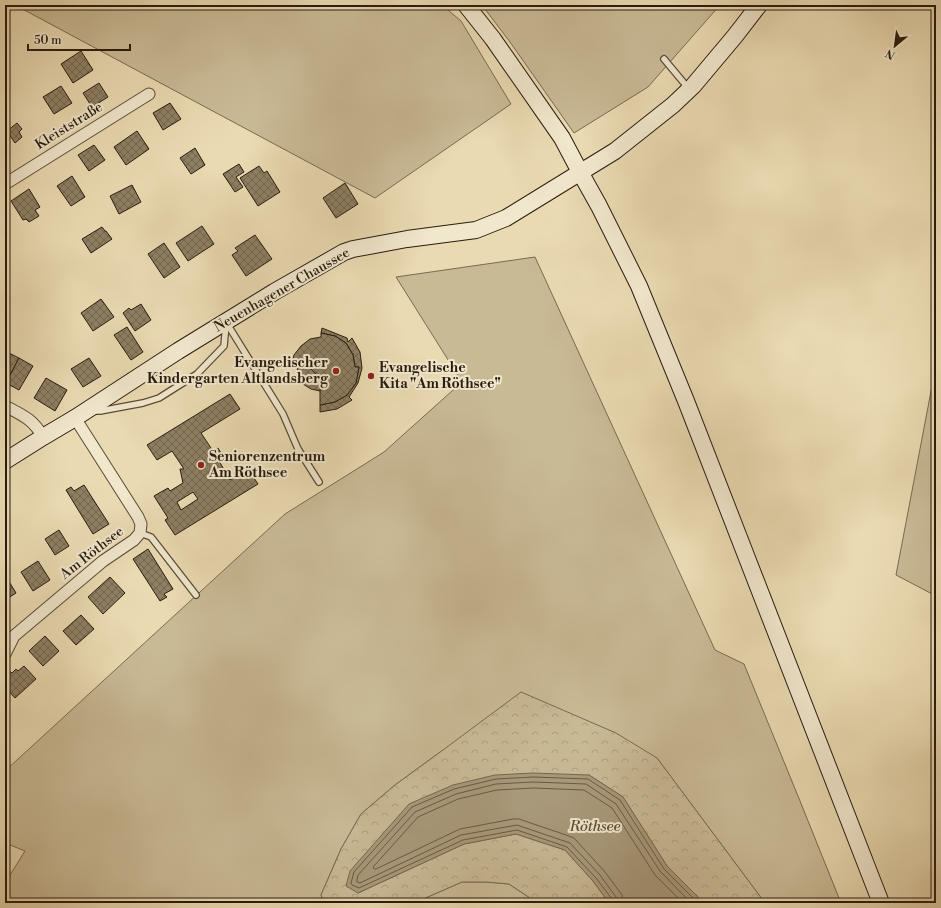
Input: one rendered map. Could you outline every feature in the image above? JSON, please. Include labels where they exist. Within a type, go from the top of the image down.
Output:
[{"type":"main road","points":[[466,5],[492,38],[562,138],[599,206],[639,286],[689,408],[881,903]]},
{"type":"main road","name":"Neuenhagener Chaussee","points":[[5,461],[274,292],[344,252],[399,241],[476,230],[506,218],[615,151],[673,105],[689,89],[759,5]]},
{"type":"street","name":"Kleiststraße","points":[[5,184],[149,94]]},
{"type":"street","points":[[5,406],[27,418],[38,427],[43,437]]},
{"type":"street","name":"Am Röthsee","points":[[5,654],[10,636],[104,561],[134,540],[140,533],[141,524],[138,517],[81,414]]},
{"type":"lane","points":[[664,59],[689,89]]},
{"type":"lane","points":[[81,414],[143,403],[159,398],[197,374],[224,346],[226,322]]},
{"type":"lane","points":[[226,322],[283,414],[298,449],[319,482]]},
{"type":"lane","points":[[140,533],[151,537],[196,595]]},
{"type":"green space","points":[[15,5],[442,5],[461,21],[511,104],[375,198]]},
{"type":"green space","points":[[482,5],[720,5],[648,87],[574,133]]},
{"type":"green space","points":[[535,257],[715,650],[744,664],[841,903],[765,903],[657,758],[443,750],[395,785],[361,814],[341,849],[321,895],[324,903],[5,903],[5,883],[25,851],[5,843],[5,771],[285,514],[384,452],[462,382],[396,277]]},
{"type":"green space","points":[[936,365],[936,596],[896,575]]},
{"type":"green space","points":[[521,692],[616,733],[657,758],[765,903],[704,903],[667,866],[623,797],[589,775],[358,893],[464,844],[516,834],[565,850],[593,881],[609,903],[535,903],[533,900],[509,884],[462,882],[414,903],[324,903],[321,895],[341,849],[361,814],[395,785]]},
{"type":"green space","points":[[462,882],[509,884],[533,900],[535,903],[414,903]]},
{"type":"water","name":"Röthsee","points":[[533,773],[589,775],[623,797],[667,866],[704,903],[609,903],[593,881],[565,850],[516,834],[464,844],[358,893],[346,886],[350,871],[409,804],[453,785],[495,775]]},
{"type":"building","points":[[81,51],[93,70],[73,83],[61,64]]},
{"type":"building","points":[[99,83],[108,97],[92,107],[83,93]]},
{"type":"building","points":[[61,86],[72,103],[54,114],[43,97]]},
{"type":"building","points":[[170,103],[181,119],[163,130],[153,113]]},
{"type":"building","points":[[17,123],[22,129],[19,132],[22,137],[15,143],[7,131]]},
{"type":"building","points":[[137,131],[149,149],[126,165],[114,147]]},
{"type":"building","points":[[94,145],[105,160],[89,171],[78,155]]},
{"type":"building","points":[[195,148],[205,165],[191,174],[180,158]]},
{"type":"building","points":[[239,164],[244,172],[236,177],[243,187],[235,192],[223,174]]},
{"type":"building","points":[[259,166],[264,173],[267,171],[280,192],[258,206],[240,178]]},
{"type":"building","points":[[72,176],[85,197],[71,206],[57,186]]},
{"type":"building","points":[[345,183],[358,204],[336,218],[323,198]]},
{"type":"building","points":[[132,185],[141,202],[119,214],[110,196]]},
{"type":"building","points":[[29,189],[40,207],[35,210],[39,216],[29,222],[26,219],[23,220],[11,201]]},
{"type":"building","points":[[202,226],[214,244],[188,261],[176,243]]},
{"type":"building","points":[[102,227],[112,239],[91,253],[82,239]]},
{"type":"building","points":[[255,235],[272,259],[246,276],[232,255],[238,251],[235,248]]},
{"type":"building","points":[[164,243],[180,267],[164,278],[148,254]]},
{"type":"building","points":[[101,299],[114,317],[93,331],[81,313]]},
{"type":"building","points":[[141,304],[151,320],[135,331],[123,313],[129,308],[131,310]]},
{"type":"building","points":[[127,327],[143,352],[131,360],[114,335]]},
{"type":"building","points":[[322,328],[347,338],[348,342],[352,338],[360,352],[362,368],[358,383],[349,397],[352,400],[337,409],[320,412],[320,405],[335,402],[347,395],[356,383],[359,367],[355,367],[353,355],[346,343],[335,336],[321,333]]},
{"type":"building","name":"Evangelischer Kindergarten Altlandsberg","points":[[321,333],[335,336],[346,343],[353,355],[355,367],[359,367],[356,383],[347,395],[335,402],[320,405],[320,378],[309,367],[291,367],[294,355],[301,346],[310,339],[321,337]]},
{"type":"building","points":[[5,351],[19,358],[6,383],[5,382]]},
{"type":"building","points":[[19,358],[33,366],[19,390],[6,383]]},
{"type":"building","points":[[89,358],[101,376],[83,387],[71,369]]},
{"type":"building","points":[[297,367],[309,367],[320,378],[320,391],[311,389],[303,384],[298,375]]},
{"type":"building","points":[[46,378],[67,390],[55,411],[34,398]]},
{"type":"building","name":"Seniorenzentrum Am Röthsee","points":[[230,394],[240,409],[201,433],[213,451],[218,448],[224,458],[219,461],[230,480],[248,469],[258,484],[175,535],[165,520],[168,518],[154,496],[168,488],[170,491],[183,483],[180,469],[184,469],[172,451],[157,460],[147,445]],"holes":[[[193,492],[198,499],[181,510],[177,502]]]},
{"type":"building","points":[[84,485],[109,524],[93,534],[66,490],[71,487],[74,491]]},
{"type":"building","points":[[59,530],[69,546],[55,555],[45,539]]},
{"type":"building","points":[[148,549],[173,589],[164,594],[167,597],[160,601],[133,559]]},
{"type":"building","points":[[38,561],[50,580],[33,591],[21,572]]},
{"type":"building","points":[[5,575],[16,593],[5,600]]},
{"type":"building","points":[[110,577],[125,593],[103,614],[88,597]]},
{"type":"building","points":[[81,615],[94,629],[76,645],[63,631]]},
{"type":"building","points":[[45,636],[59,651],[43,666],[29,651]]},
{"type":"building","points":[[24,666],[36,679],[15,698],[5,687],[5,675],[9,671],[12,673],[16,669],[18,671]]},
{"type":"place","name":"Evangelischer Kindergarten Altlandsberg","points":[[336,371]]},
{"type":"place","name":"Evangelische Kita \"Am Röthsee\"","points":[[371,376]]},
{"type":"place","name":"Seniorenzentrum Am Röthsee","points":[[201,465]]}]
